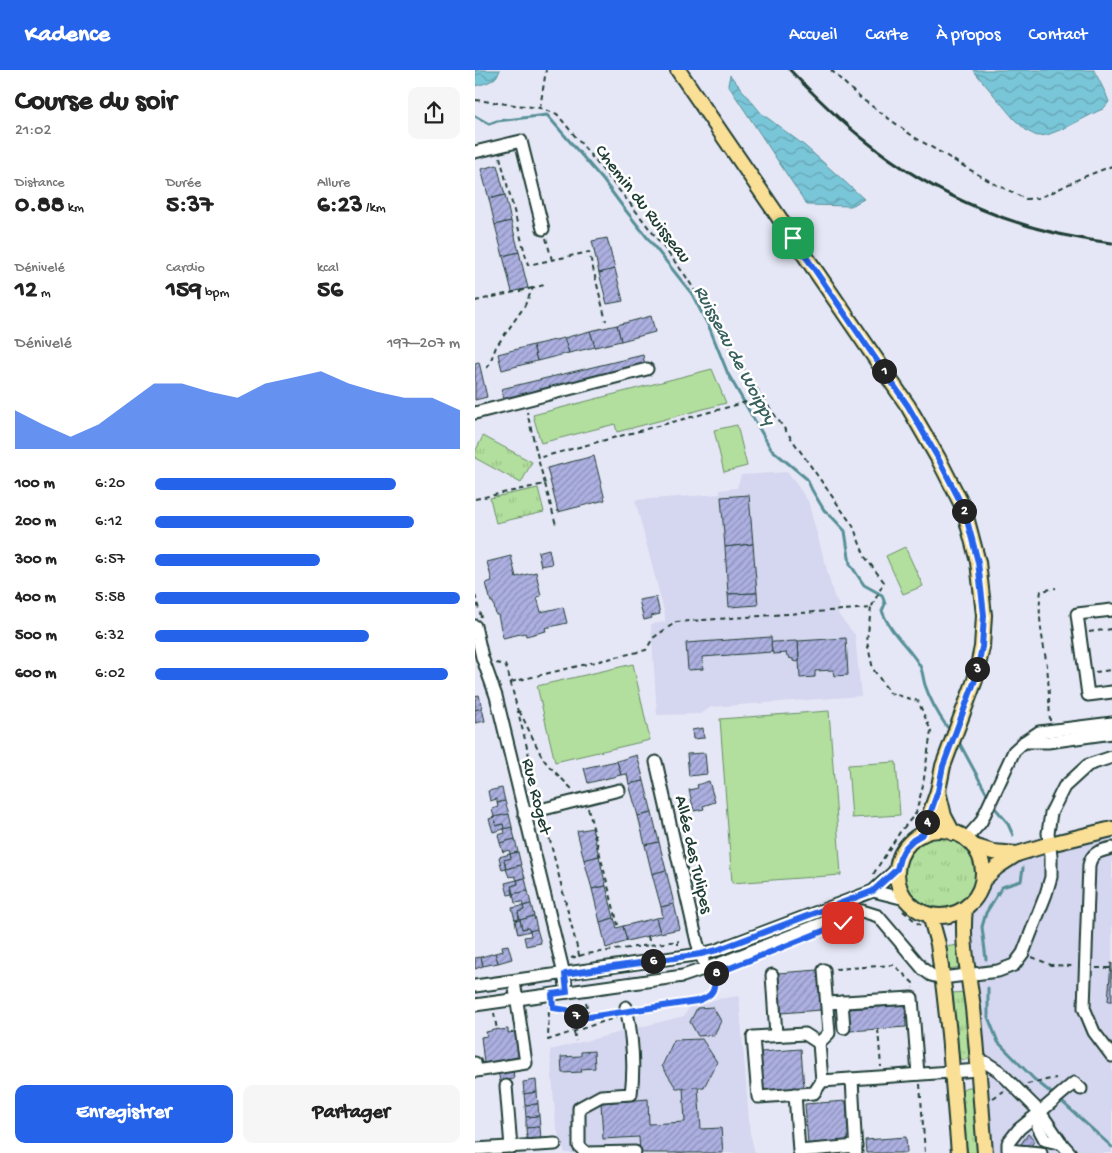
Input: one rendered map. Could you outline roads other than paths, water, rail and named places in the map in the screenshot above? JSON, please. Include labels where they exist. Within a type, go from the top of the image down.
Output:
[{"type":"main road","points":[[678,70],[908,406],[938,458],[964,509],[978,562],[984,615],[982,647],[975,680],[943,766],[938,791],[923,834]]},
{"type":"main road","points":[[938,791],[944,816],[953,833]]},
{"type":"main road","points":[[983,880],[997,867],[1017,854],[1112,829]]},
{"type":"main road","points":[[970,843],[979,856],[983,868],[983,880],[972,903],[956,913],[943,916],[930,915],[901,903],[897,869],[900,858],[905,848],[923,834],[943,830],[993,852],[1017,854]]},
{"type":"main road","points":[[965,908],[965,940],[979,1066],[985,1153]]},
{"type":"main road","points":[[930,915],[938,944],[949,1034],[959,1153]]},
{"type":"street","points":[[475,152],[521,141],[543,229]]},
{"type":"street","points":[[475,413],[647,369]]},
{"type":"street","points":[[1112,610],[1077,614],[1088,695],[1112,692]]},
{"type":"street","name":"Rue Roget","points":[[478,623],[482,657],[496,696],[565,974],[567,992]]},
{"type":"street","points":[[970,843],[1014,751],[1024,742],[1039,732],[1112,723]]},
{"type":"street","points":[[1024,742],[1048,742],[1112,733]]},
{"type":"street","points":[[475,1005],[710,971],[846,914],[863,911],[878,916],[923,969],[931,975],[942,978],[998,972],[1013,965],[1023,953],[1046,894],[1051,877],[1048,833],[1051,813],[1064,787],[1088,765],[1112,756]]},
{"type":"street","name":"Allée des Tulipes","points":[[656,762],[701,954],[710,971]]},
{"type":"street","points":[[524,814],[619,790]]},
{"type":"street","points":[[1112,848],[1094,854],[1089,865],[1083,1008],[1094,1032],[1112,1056]]},
{"type":"street","points":[[475,986],[681,958],[717,950],[873,891],[897,869]]},
{"type":"street","points":[[873,891],[901,903]]},
{"type":"street","points":[[819,1043],[805,1034],[753,1037],[758,1097],[814,1093],[822,1081],[819,1043],[829,1033],[824,970]]},
{"type":"street","points":[[772,975],[776,1036]]},
{"type":"street","points":[[475,1063],[476,1071],[526,1063],[514,981]]},
{"type":"street","points":[[827,1003],[912,998],[919,1074]]},
{"type":"street","points":[[842,1002],[844,1028]]},
{"type":"street","points":[[626,1009],[631,1040],[633,1076],[631,1094],[601,1096],[579,1108],[579,1146],[586,1153],[635,1152]]},
{"type":"street","points":[[822,1081],[953,1072],[979,1066],[985,1062],[999,1071],[1043,1110],[1062,1144],[1070,1153]]},
{"type":"street","points":[[795,1094],[799,1150],[856,1150],[852,1079]]},
{"type":"street","points":[[1062,1144],[1043,1153],[1008,1152],[1008,1143],[1019,1129],[1074,1083],[1081,1088]]},
{"type":"street","points":[[504,1149],[507,1086]]},
{"type":"street","points":[[475,1150],[555,1144]]},
{"type":"water","points":[[475,70],[500,70],[493,80],[475,86]]},
{"type":"water","points":[[973,70],[1094,70],[1109,102],[1103,109],[1065,128],[1047,135],[1037,136],[1027,131],[1014,119]]},
{"type":"water","points":[[730,75],[761,113],[805,146],[864,199],[851,206],[807,205],[728,85]]},
{"type":"waterway","name":"Ruisseau de Woippy","points":[[475,116],[489,124],[497,121],[547,115],[603,180],[692,294],[710,329],[728,374],[771,449],[807,479],[824,510],[845,531],[850,564],[864,585],[882,595],[885,604],[882,611],[885,619],[920,666],[929,696],[947,727]]},
{"type":"waterway","name":"Ruisseau de Woippy","points":[[960,744],[988,796]]},
{"type":"waterway","name":"Ruisseau de Woippy","points":[[995,808],[1007,822],[1013,835]]},
{"type":"waterway","name":"Ruisseau de Woippy","points":[[986,959],[982,927],[986,913],[1002,887],[1021,881],[1023,868]]},
{"type":"waterway","name":"Ruisseau de Woippy","points":[[988,988],[988,1017],[998,1042],[1034,1079],[1055,1096]]},
{"type":"waterway","name":"Ruisseau de Woippy","points":[[1060,1100],[1112,1147]]},
{"type":"railway","points":[[790,70],[862,138],[889,159],[948,194],[1012,221],[1045,231],[1112,243]]}]
